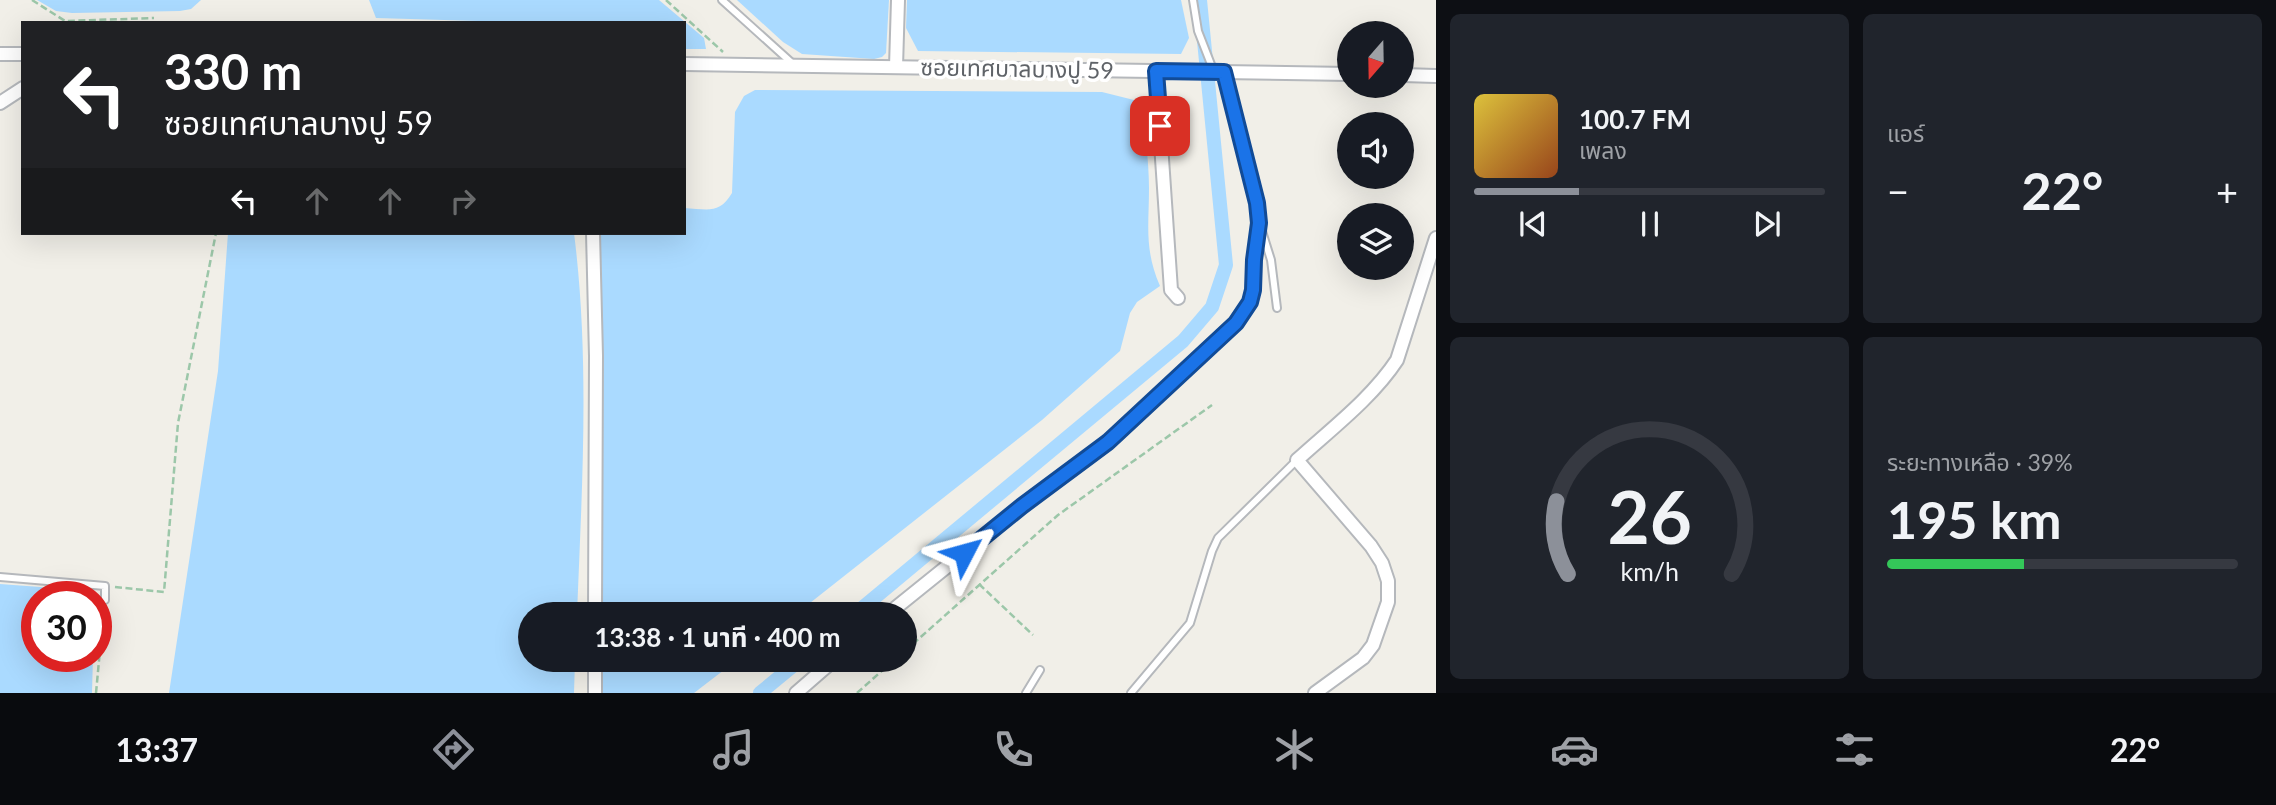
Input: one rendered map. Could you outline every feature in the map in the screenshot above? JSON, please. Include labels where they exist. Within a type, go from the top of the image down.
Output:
[{"type":"street","points":[[896,67],[898,0]]},
{"type":"street","points":[[0,54],[21,54]]},
{"type":"street","name":"ซอยเทศบาลบางปู 59","points":[[686,64],[1337,74]]},
{"type":"street","points":[[1156,71],[1171,290],[1178,298]]},
{"type":"street","points":[[903,602],[1022,506],[1108,442],[1227,332],[1250,302],[1259,223],[1257,203],[1219,72]]},
{"type":"street","points":[[1414,75],[1436,76]]},
{"type":"street","points":[[0,103],[21,89]]},
{"type":"street","points":[[593,235],[596,356],[595,602]]},
{"type":"street","points":[[1315,693],[1363,657],[1373,645],[1388,602],[1388,581],[1382,563],[1371,546],[1297,460],[1364,397],[1397,360],[1436,238]]},
{"type":"street","points":[[595,672],[595,693]]},
{"type":"street","points":[[796,693],[820,672]]},
{"type":"lane","points":[[722,0],[794,65]]},
{"type":"lane","points":[[1193,0],[1198,32],[1219,72]]},
{"type":"lane","points":[[1259,223],[1271,260],[1277,308]]},
{"type":"lane","points":[[1130,693],[1190,623],[1212,551],[1219,538],[1297,460]]},
{"type":"lane","points":[[0,577],[47,581]]},
{"type":"lane","points":[[1026,693],[1040,670]]},
{"type":"path","points":[[32,0],[65,21],[154,18]]},
{"type":"path","points":[[666,0],[720,49],[732,64]]},
{"type":"path","points":[[112,587],[164,592],[178,423],[216,235]]},
{"type":"path","points":[[917,640],[1058,515],[1212,405]]},
{"type":"path","points":[[979,584],[1032,635]]},
{"type":"path","points":[[96,693],[98,672]]},
{"type":"path","points":[[857,693],[881,672]]},
{"type":"water","points":[[37,0],[201,0],[191,9],[180,11],[72,13],[56,11]]},
{"type":"water","points":[[369,0],[659,0],[684,21],[478,21],[376,18]]},
{"type":"water","points":[[737,0],[889,0],[886,53],[874,59],[802,54],[783,42]]},
{"type":"water","points":[[907,0],[1181,0],[1189,38],[1181,54],[918,51],[906,28]]},
{"type":"water","points":[[686,23],[704,38],[706,49],[686,49]]},
{"type":"water","points":[[755,90],[1102,92],[1138,101],[1144,111],[1149,178],[1149,249],[1160,286],[1137,302],[1130,313],[1120,351],[1042,420],[811,602],[602,602],[597,235],[686,235],[686,208],[712,209],[722,205],[732,193],[735,112],[744,96]]},
{"type":"water","points":[[228,235],[574,235],[583,376],[577,602],[518,602],[518,672],[575,672],[574,693],[169,693],[218,371]]},
{"type":"water","points":[[0,584],[21,586],[21,672],[93,672],[92,693],[0,693]]},
{"type":"water","points":[[602,672],[721,672],[694,693],[603,693]]},
{"type":"waterway","points":[[869,602],[1183,341],[1212,307],[1226,265],[1200,0]]},
{"type":"waterway","points":[[760,693],[785,672]]},
{"type":"route","points":[[964,553],[1108,442],[1218,341],[1236,323],[1250,302],[1259,223],[1257,203],[1224,72],[1156,71],[1160,126]]}]
